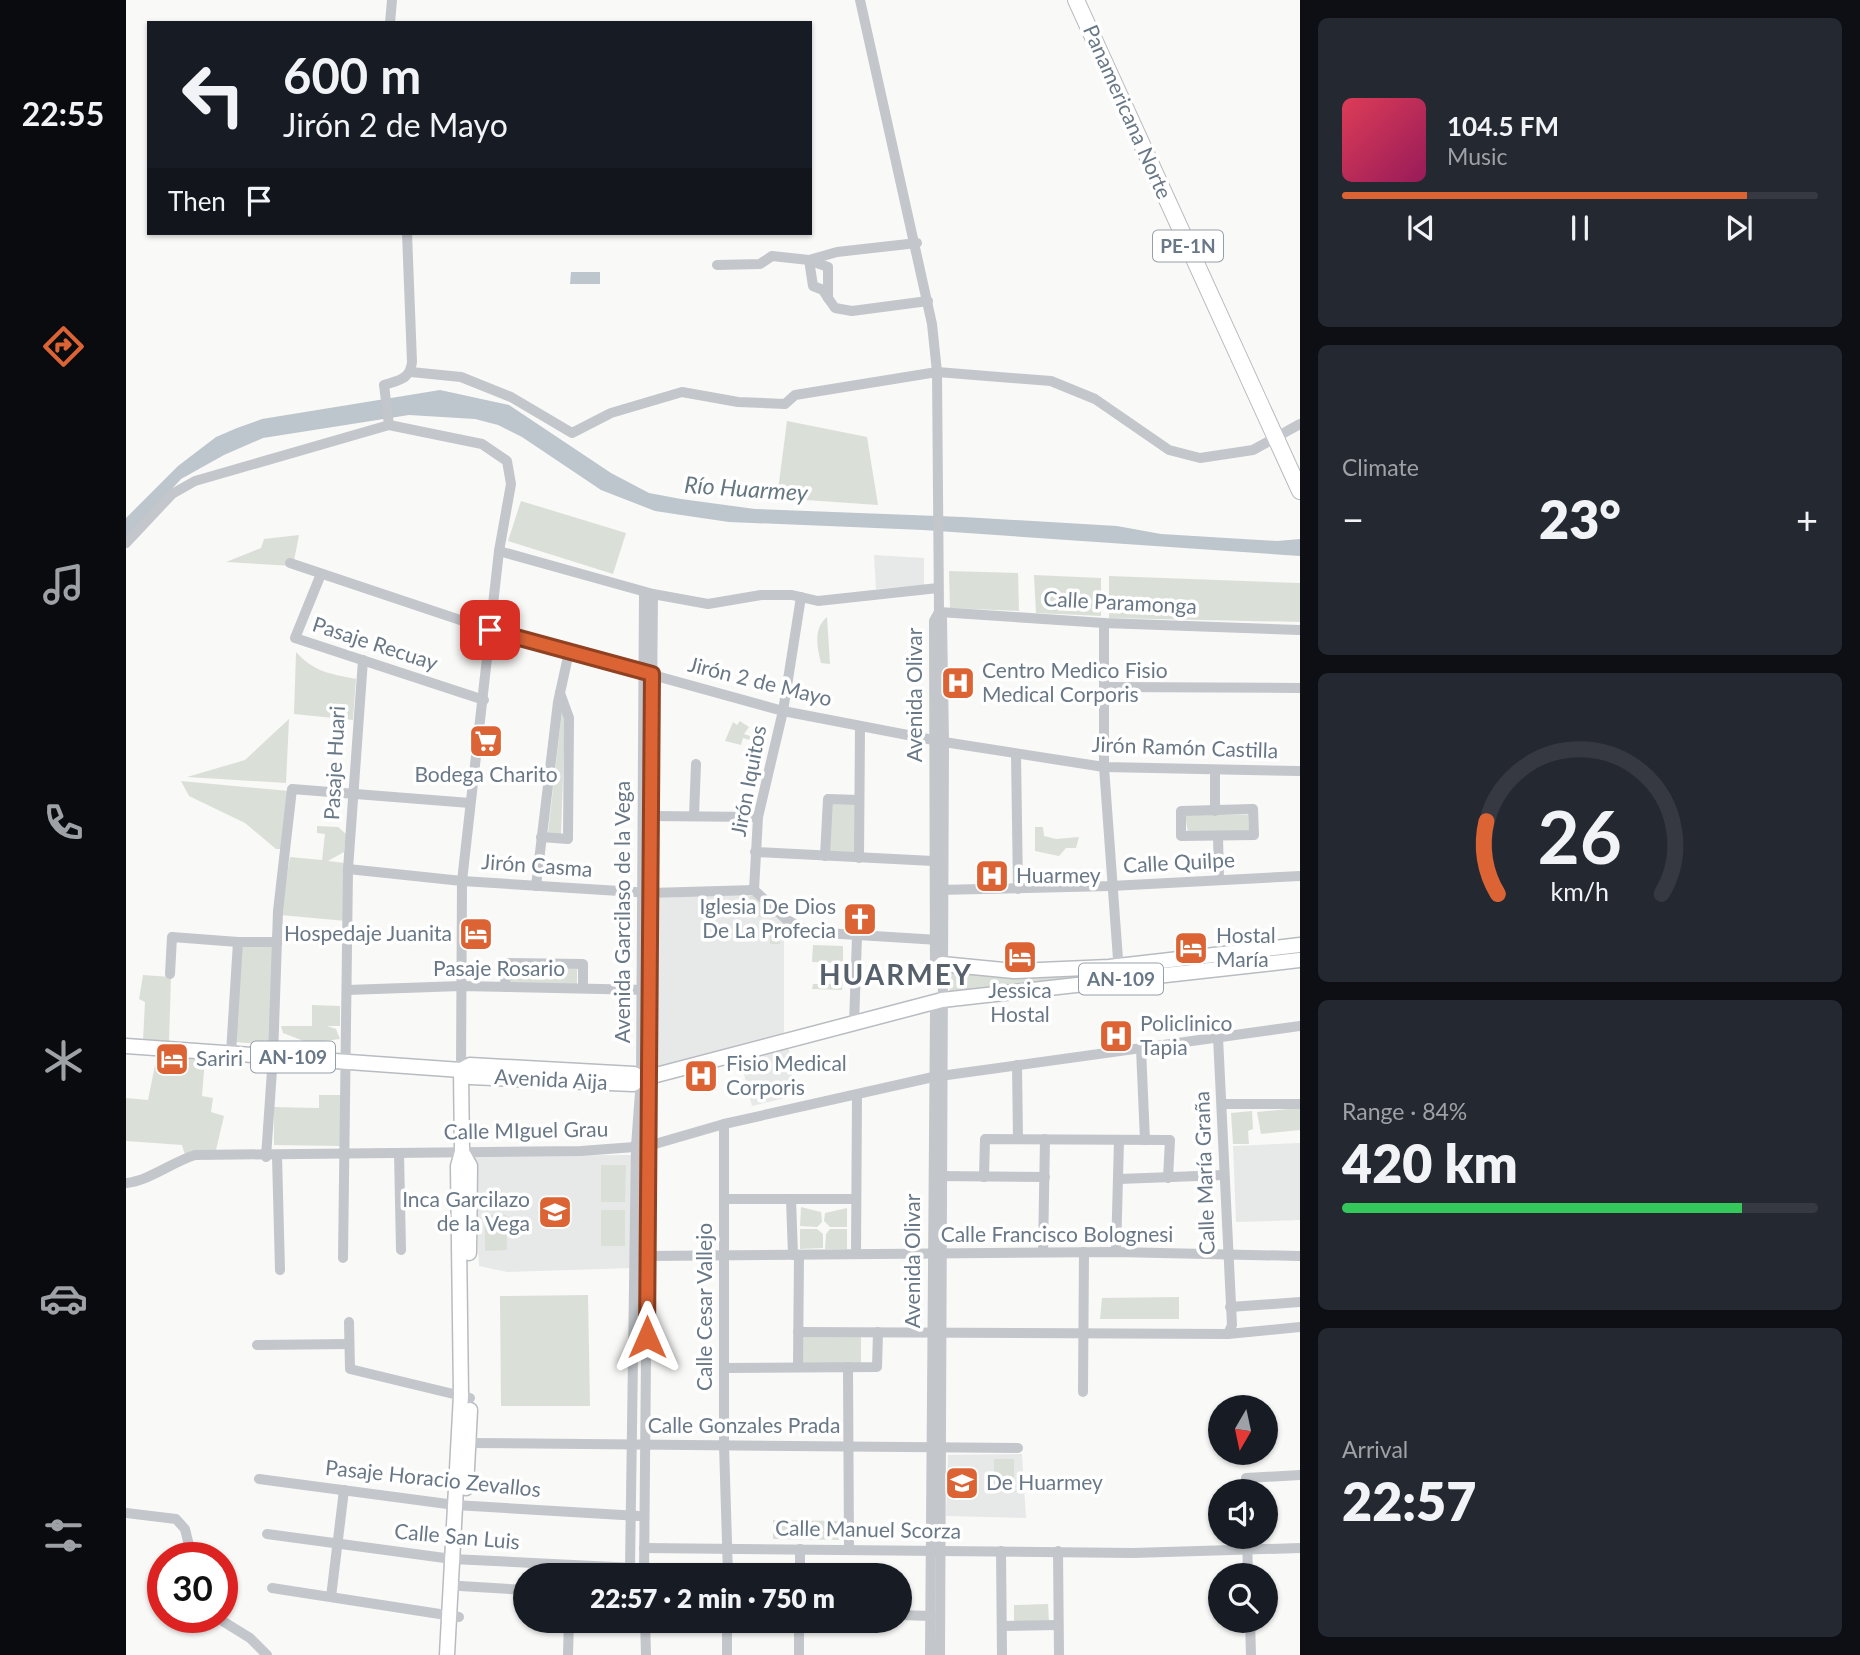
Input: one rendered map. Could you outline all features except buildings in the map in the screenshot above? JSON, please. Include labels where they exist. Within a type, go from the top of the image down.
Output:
[{"type":"highway","name":"Panamericana Norte","points":[[1076,0],[1300,491]]},
{"type":"main road","name":"AN-109","points":[[1253,958],[1300,945]]},
{"type":"main road","name":"AN-109","points":[[939,1001],[1119,973],[1253,958],[1300,960]]},
{"type":"main road","name":"AN-109","points":[[942,964],[1014,971],[1119,973]]},
{"type":"main road","name":"Avenida Aija","points":[[126,1046],[461,1070],[470,1077],[633,1084],[939,1001]]},
{"type":"main road","points":[[460,1506],[469,1443],[458,1166],[462,1152],[461,1070]]},
{"type":"main road","points":[[456,1655],[457,1559],[466,1397]]},
{"type":"main road","points":[[447,1655],[460,1586],[457,1559]]},
{"type":"street","points":[[390,21],[392,0]]},
{"type":"street","name":"Avenida Olivar","points":[[860,0],[916,243],[928,301],[937,372],[939,612],[934,621],[939,741],[936,1550],[940,1655]]},
{"type":"street","points":[[389,425],[384,384],[406,378],[411,372],[407,235]]},
{"type":"street","points":[[809,260],[837,251],[916,243]]},
{"type":"street","points":[[717,265],[760,264],[772,257],[809,260],[828,267],[828,298]]},
{"type":"street","points":[[809,260],[813,286],[822,290],[835,308],[852,312],[928,301]]},
{"type":"street","points":[[411,372],[461,377],[511,397],[572,433],[611,413],[682,392],[738,402],[785,404],[795,395],[937,372],[1051,382],[1074,389],[1095,399],[1169,450],[1200,458],[1253,450],[1276,440],[1300,424]]},
{"type":"street","points":[[126,543],[172,494],[195,481],[389,425],[482,444],[507,461],[511,484],[499,551],[462,881],[461,1070]]},
{"type":"street","points":[[499,551],[649,593],[708,604],[761,595],[801,597],[818,601],[938,588]]},
{"type":"street","name":"Jirón 2 de Mayo","points":[[290,564],[490,630],[783,711],[939,741]]},
{"type":"street","name":"Pasaje Recuay","points":[[321,574],[295,638],[484,700]]},
{"type":"street","name":"Avenida Garcilaso de la Vega","points":[[644,1563],[649,593]]},
{"type":"street","name":"Jirón Iquitos","points":[[754,890],[758,817],[783,711],[801,597]]},
{"type":"street","name":"Calle Paramonga","points":[[939,612],[1104,623],[1300,629]]},
{"type":"street","points":[[1104,623],[1104,767],[1119,973]]},
{"type":"street","points":[[536,886],[560,694],[569,652]]},
{"type":"street","name":"Pasaje Huari","points":[[343,1258],[348,869],[363,660]]},
{"type":"street","name":"Avenida Garcilaso de la Vega","points":[[646,893],[651,816],[648,673]]},
{"type":"street","points":[[1104,687],[1300,688]]},
{"type":"street","points":[[541,837],[568,839],[569,718],[560,694]]},
{"type":"street","points":[[859,858],[860,726]]},
{"type":"street","name":"Avenida Olivar","points":[[938,890],[933,861],[939,741]]},
{"type":"street","name":"Jirón Ramón Castilla","points":[[939,741],[1104,767],[1300,771]]},
{"type":"street","points":[[1016,754],[1018,889]]},
{"type":"street","points":[[694,816],[696,764]]},
{"type":"street","points":[[1215,811],[1216,769]]},
{"type":"street","points":[[280,1270],[271,1156],[273,1056],[277,942],[292,789],[470,803]]},
{"type":"street","points":[[825,856],[828,799],[859,800]]},
{"type":"street","points":[[1253,809],[1254,835],[1218,836],[1181,836],[1181,811],[1253,809]]},
{"type":"street","points":[[651,816],[758,817]]},
{"type":"street","points":[[1218,836],[1220,880]]},
{"type":"street","points":[[755,852],[933,861]]},
{"type":"street","name":"Jirón Casma","points":[[348,869],[462,881],[646,893],[754,890]]},
{"type":"street","name":"Calle Quilpe","points":[[938,890],[1111,886],[1300,876]]},
{"type":"street","points":[[754,890],[796,926],[809,932],[939,940]]},
{"type":"street","points":[[854,1025],[857,936]]},
{"type":"street","points":[[170,974],[172,937],[277,942]]},
{"type":"street","name":"Avenida Olivar","points":[[939,940],[942,964],[939,1001]]},
{"type":"street","points":[[231,1053],[238,942]]},
{"type":"street","points":[[505,987],[506,963],[583,964],[583,988]]},
{"type":"street","name":"Pasaje Rosario","points":[[347,990],[461,986],[646,990]]},
{"type":"street","name":"Calle MIguel Grau","points":[[126,1182],[135,1182],[178,1160],[195,1155],[580,1151],[648,1146],[724,1124],[937,1076],[1300,1026]]},
{"type":"street","name":"Calle María Graña","points":[[1218,1037],[1231,1325],[1228,1334]]},
{"type":"street","points":[[1141,1049],[1144,1140]]},
{"type":"street","points":[[1017,1065],[1018,1139]]},
{"type":"street","name":"Avenida Garcilaso de la Vega","points":[[630,1563],[636,1146],[645,1079]]},
{"type":"street","points":[[856,1254],[857,1095]]},
{"type":"street","points":[[1222,1104],[1300,1104]]},
{"type":"street","name":"Calle Cesar Vallejo","points":[[724,1124],[724,1445],[728,1563]]},
{"type":"street","points":[[985,1177],[985,1139],[1045,1139],[1170,1140],[1168,1178]]},
{"type":"street","points":[[1043,1252],[1045,1139]]},
{"type":"street","points":[[1116,1252],[1119,1140]]},
{"type":"street","points":[[399,1153],[401,1250]]},
{"type":"street","points":[[1119,1179],[1224,1175]]},
{"type":"street","points":[[937,1176],[1045,1177]]},
{"type":"street","points":[[725,1199],[856,1199]]},
{"type":"street","points":[[791,1199],[796,1255],[798,1367]]},
{"type":"street","name":"Calle Francisco Bolognesi","points":[[646,1256],[725,1253],[796,1255],[1043,1252],[1300,1256]]},
{"type":"street","points":[[1083,1392],[1084,1252]]},
{"type":"street","points":[[1230,1307],[1300,1302]]},
{"type":"street","points":[[349,1322],[350,1369],[466,1397]]},
{"type":"street","points":[[798,1332],[1228,1334],[1300,1327]]},
{"type":"street","points":[[724,1368],[877,1367],[878,1332]]},
{"type":"street","points":[[257,1345],[349,1344]]},
{"type":"street","points":[[848,1367],[849,1549]]},
{"type":"street","name":"Calle Gonzales Prada","points":[[469,1443],[1018,1448]]},
{"type":"street","points":[[1246,1479],[1300,1475]]},
{"type":"street","name":"Pasaje Horacio Zevallos","points":[[259,1479],[460,1506],[645,1516]]},
{"type":"street","points":[[331,1597],[344,1490]]},
{"type":"street","points":[[126,1513],[176,1519],[185,1529],[188,1542]]},
{"type":"street","name":"Calle San Luis","points":[[267,1534],[457,1559],[544,1563]]},
{"type":"street","name":"Calle Manuel Scorza","points":[[645,1548],[1092,1550],[1148,1553],[1208,1546]]},
{"type":"street","name":"Calle Manuel Scorza","points":[[1278,1546],[1300,1548]]},
{"type":"street","points":[[800,1549],[800,1563]]},
{"type":"street","name":"Avenida Olivar","points":[[930,1655],[936,1550]]},
{"type":"street","points":[[1001,1550],[1002,1655]]},
{"type":"street","points":[[1058,1551],[1059,1655]]},
{"type":"street","points":[[460,1586],[513,1589]]},
{"type":"street","points":[[272,1588],[455,1617]]},
{"type":"street","points":[[912,1615],[931,1616]]},
{"type":"street","points":[[1002,1626],[1058,1625]]},
{"type":"street","points":[[238,1631],[267,1655]]},
{"type":"street","points":[[568,1655],[569,1633]]},
{"type":"street","points":[[645,1633],[646,1655]]},
{"type":"street","points":[[727,1633],[727,1655]]},
{"type":"street","points":[[799,1633],[799,1655]]},
{"type":"street","points":[[1250,1633],[1251,1655]]},
{"type":"shaded area","points":[[571,272],[600,272],[600,284],[570,284]]},
{"type":"shaded area","name":"Río Huarmey","points":[[440,390],[509,405],[611,473],[649,493],[755,509],[963,517],[1117,526],[1161,534],[1277,541],[1300,539],[1300,556],[923,530],[729,522],[655,511],[601,490],[522,437],[498,425],[475,419],[409,415],[263,438],[224,455],[181,479],[126,539],[126,518],[178,466],[216,437],[262,419]]},
{"type":"shaded area","points":[[787,421],[867,437],[878,505],[777,498]]},
{"type":"shaded area","points":[[521,501],[626,533],[613,574],[508,541]]},
{"type":"shaded area","points":[[299,535],[293,566],[226,562],[261,548],[264,539]]},
{"type":"shaded area","points":[[874,555],[924,558],[924,585],[876,589]]},
{"type":"shaded area","points":[[949,571],[1018,573],[1019,611],[950,608]]},
{"type":"shaded area","points":[[1034,575],[1101,578],[1101,616],[1036,613]]},
{"type":"shaded area","points":[[1109,576],[1300,583],[1300,622],[1109,618]]},
{"type":"shaded area","points":[[827,617],[830,664],[821,663],[817,644],[818,632]]},
{"type":"shaded area","points":[[296,652],[316,668],[356,679],[353,720],[294,714]]},
{"type":"shaded area","points":[[562,710],[565,720],[561,835],[548,833]]},
{"type":"shaded area","points":[[289,719],[286,783],[187,777],[245,760]]},
{"type":"shaded area","points":[[740,721],[749,727],[744,734],[750,736],[750,740],[743,738],[741,745],[725,741],[733,722],[737,725]]},
{"type":"shaded area","points":[[181,781],[289,791],[283,849],[276,849],[245,823],[189,796]]},
{"type":"shaded area","points":[[830,803],[856,804],[856,854],[829,853]]},
{"type":"shaded area","points":[[1185,814],[1248,815],[1249,831],[1188,833]]},
{"type":"shaded area","points":[[317,826],[338,827],[346,834],[344,852],[328,861],[345,863],[346,921],[280,915],[290,857],[322,860],[325,834],[317,833]]},
{"type":"shaded area","points":[[1035,827],[1043,827],[1044,836],[1056,839],[1079,837],[1076,848],[1066,848],[1059,856],[1035,851]]},
{"type":"shaded area","points":[[759,894],[784,923],[784,1042],[655,1073],[654,898]]},
{"type":"shaded area","points":[[750,896],[757,896],[773,917],[751,917]]},
{"type":"shaded area","points":[[770,923],[780,923],[780,944],[770,944]]},
{"type":"shaded area","points":[[813,945],[843,946],[843,971],[838,971],[838,963],[812,962]]},
{"type":"shaded area","points":[[241,946],[273,947],[270,1045],[235,1042]]},
{"type":"shaded area","points":[[509,969],[577,969],[577,984],[510,983]]},
{"type":"shaded area","points":[[952,971],[1113,973],[1111,977],[961,996],[950,991],[947,981]]},
{"type":"shaded area","points":[[143,975],[171,977],[169,1041],[143,1040],[145,1002],[139,999]]},
{"type":"shaded area","points":[[838,975],[843,975],[842,990],[812,989],[813,984],[838,984]]},
{"type":"shaded area","points":[[312,1005],[340,1006],[340,1026],[327,1026],[336,1029],[340,1039],[309,1043],[283,1033],[281,1026],[312,1026]]},
{"type":"shaded area","points":[[787,1045],[795,1065],[790,1067],[797,1095],[752,1106],[740,1058],[773,1050],[775,1053]]},
{"type":"shaded area","points":[[157,1055],[205,1059],[202,1096],[213,1098],[211,1112],[224,1116],[216,1150],[185,1155],[182,1145],[126,1141],[126,1098],[148,1100]]},
{"type":"shaded area","points":[[319,1095],[341,1095],[340,1146],[274,1145],[274,1107],[319,1108]]},
{"type":"shaded area","points":[[1300,1108],[1300,1130],[1261,1134],[1257,1112]]},
{"type":"shaded area","points":[[1252,1111],[1253,1129],[1248,1131],[1249,1144],[1233,1144],[1231,1113]]},
{"type":"shaded area","points":[[1300,1143],[1300,1220],[1236,1222],[1233,1146]]},
{"type":"shaded area","name":"Inca Garcilazo de la Vega","points":[[633,1155],[632,1268],[507,1272],[479,1266],[474,1156]]},
{"type":"shaded area","points":[[601,1165],[626,1165],[625,1202],[601,1202]]},
{"type":"shaded area","points":[[801,1207],[821,1212],[822,1222],[817,1227],[800,1226]]},
{"type":"shaded area","points":[[847,1208],[847,1227],[830,1227],[824,1221],[825,1213]]},
{"type":"shaded area","points":[[601,1210],[625,1210],[625,1246],[601,1246]]},
{"type":"shaded area","points":[[485,1215],[506,1215],[507,1250],[485,1251]]},
{"type":"shaded area","points":[[800,1229],[817,1229],[823,1234],[823,1248],[800,1249]]},
{"type":"shaded area","points":[[830,1229],[847,1229],[847,1249],[825,1249],[826,1234]]},
{"type":"shaded area","points":[[588,1295],[590,1406],[501,1406],[500,1296]]},
{"type":"shaded area","points":[[1179,1297],[1179,1319],[1100,1319],[1102,1298]]},
{"type":"shaded area","points":[[803,1336],[861,1336],[861,1363],[803,1364]]},
{"type":"shaded area","points":[[1022,1454],[1026,1518],[946,1516],[948,1455]]},
{"type":"shaded area","points":[[994,1459],[1014,1459],[1014,1491],[994,1491]]},
{"type":"shaded area","points":[[773,1520],[845,1521],[844,1540],[773,1539]]},
{"type":"shaded area","points":[[1048,1604],[1049,1621],[1014,1621],[1014,1605]]},
{"type":"place","name":"Centro Medico Fisio Medical Corporis","points":[[958,683]]},
{"type":"place","name":"Bodega Charito","points":[[486,741]]},
{"type":"place","name":"Huarmey","points":[[992,876]]},
{"type":"place","name":"Iglesia De Dios De La Profecia","points":[[860,919]]},
{"type":"place","name":"Hospedaje Juanita","points":[[476,934]]},
{"type":"place","name":"Hostal María","points":[[1191,948]]},
{"type":"place","name":"Jessica Hostal","points":[[1020,957]]},
{"type":"place","name":"Policlinico Tapia","points":[[1116,1036]]},
{"type":"place","name":"Sariri","points":[[172,1059]]},
{"type":"place","name":"Fisio Medical Corporis","points":[[701,1076]]},
{"type":"place","name":"Inca Garcilazo de la Vega","points":[[555,1212]]},
{"type":"place","name":"De Huarmey","points":[[962,1483]]},
{"type":"district","name":"HUARMEY","points":[[896,975]]},
{"type":"route","points":[[490,630],[652,674],[647,1337]]}]
